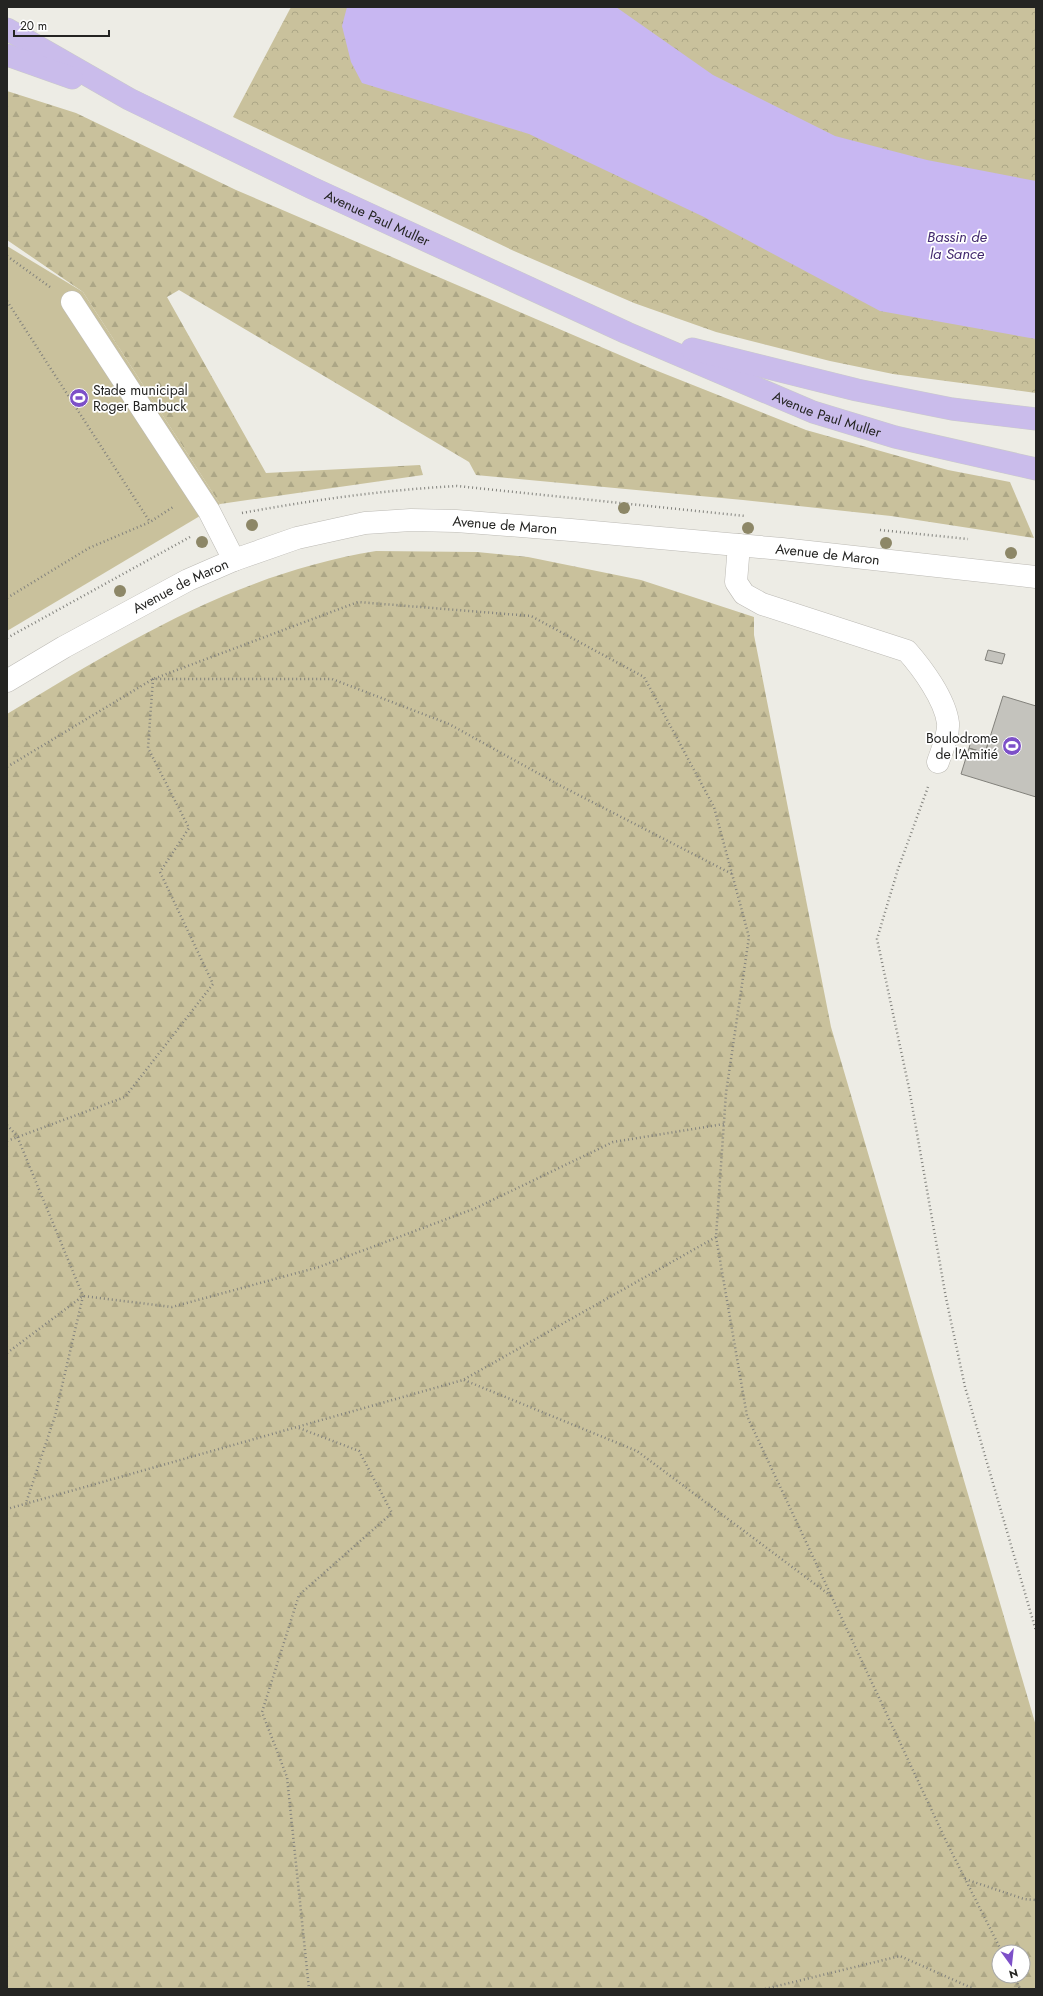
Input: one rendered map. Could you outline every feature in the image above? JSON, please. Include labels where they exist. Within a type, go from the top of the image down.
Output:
[{"type":"main road","name":"Avenue Paul Muller","points":[[7,29],[129,99],[312,188],[627,333],[813,412],[895,437],[1036,469]]},
{"type":"main road","name":"Avenue Paul Muller","points":[[7,54],[129,99]]},
{"type":"main road","name":"Avenue Paul Muller","points":[[627,333],[857,390],[952,409],[1036,419]]},
{"type":"street","points":[[72,302],[197,492],[234,560]]},
{"type":"street","name":"Avenue de Maron","points":[[7,681],[64,647],[188,580],[234,560],[297,538],[365,524],[411,520],[456,522],[739,545],[1036,577]]},
{"type":"street","points":[[739,545],[736,582],[744,594],[762,604],[907,651],[921,667],[944,708],[948,724],[946,738],[938,762]]},
{"type":"path","points":[[7,256],[72,302]]},
{"type":"path","points":[[7,301],[150,522]]},
{"type":"path","points":[[7,598],[89,548],[150,522],[197,492]]},
{"type":"path","points":[[7,767],[153,679],[358,602],[531,616],[644,677],[714,807],[749,937],[726,1093],[716,1237],[747,1416],[965,1879],[998,1944]]},
{"type":"path","points":[[153,679],[332,679],[448,724],[561,786],[732,874]]},
{"type":"path","points":[[7,1141],[125,1097],[213,984],[160,872],[189,828],[148,748],[153,679]]},
{"type":"path","points":[[938,762],[898,869],[877,939],[909,1088],[946,1298],[965,1387],[1036,1631]]},
{"type":"path","points":[[7,1353],[83,1296],[172,1307],[319,1267],[476,1208],[613,1142],[724,1124]]},
{"type":"path","points":[[7,1125],[17,1136],[83,1296],[55,1416],[26,1503]]},
{"type":"path","points":[[7,1509],[298,1428],[463,1380],[716,1237]]},
{"type":"path","points":[[463,1380],[637,1450],[831,1596]]},
{"type":"path","points":[[298,1428],[359,1451],[392,1513],[299,1595],[262,1712],[287,1777],[309,1989]]},
{"type":"path","points":[[965,1879],[1024,1899],[1036,1900]]},
{"type":"path","points":[[765,1989],[900,1956],[974,1989]]},
{"type":"green space","points":[[291,7],[1036,7],[1036,393],[893,374],[830,361],[716,332],[634,303],[514,251],[233,117]]},
{"type":"green space","points":[[7,91],[76,113],[236,190],[650,368],[806,430],[948,470],[1010,482],[1034,538],[891,516],[743,500],[476,475],[469,462],[179,290],[167,297],[266,473],[420,465],[423,475],[220,504],[83,292],[7,240]]},
{"type":"green space","name":"Stade municipal Roger Bambuck","points":[[7,246],[83,292],[220,504],[7,631]]},
{"type":"green space","points":[[376,551],[477,552],[528,557],[641,580],[754,617],[754,635],[831,1027],[1036,1726],[1036,1989],[7,1989],[7,714],[95,661],[139,637],[184,614],[229,594],[276,576],[325,562]]},
{"type":"water","name":"Bassin de la Sance","points":[[347,7],[616,7],[713,75],[835,136],[927,160],[1036,181],[1036,339],[880,311],[704,217],[529,134],[362,83],[351,62],[342,26]]},
{"type":"building","points":[[988,650],[1005,654],[1002,664],[985,660]]},
{"type":"building","name":"Boulodrome de l'Amitié","points":[[1003,696],[1036,706],[1036,797],[961,774],[969,748],[985,753]]},
{"type":"building","points":[[972,738],[988,743],[985,753],[969,748]]},
{"type":"place","name":"Stade municipal Roger Bambuck","points":[[79,398]]},
{"type":"place","name":"Boulodrome de l'Amitié","points":[[1012,746]]}]
